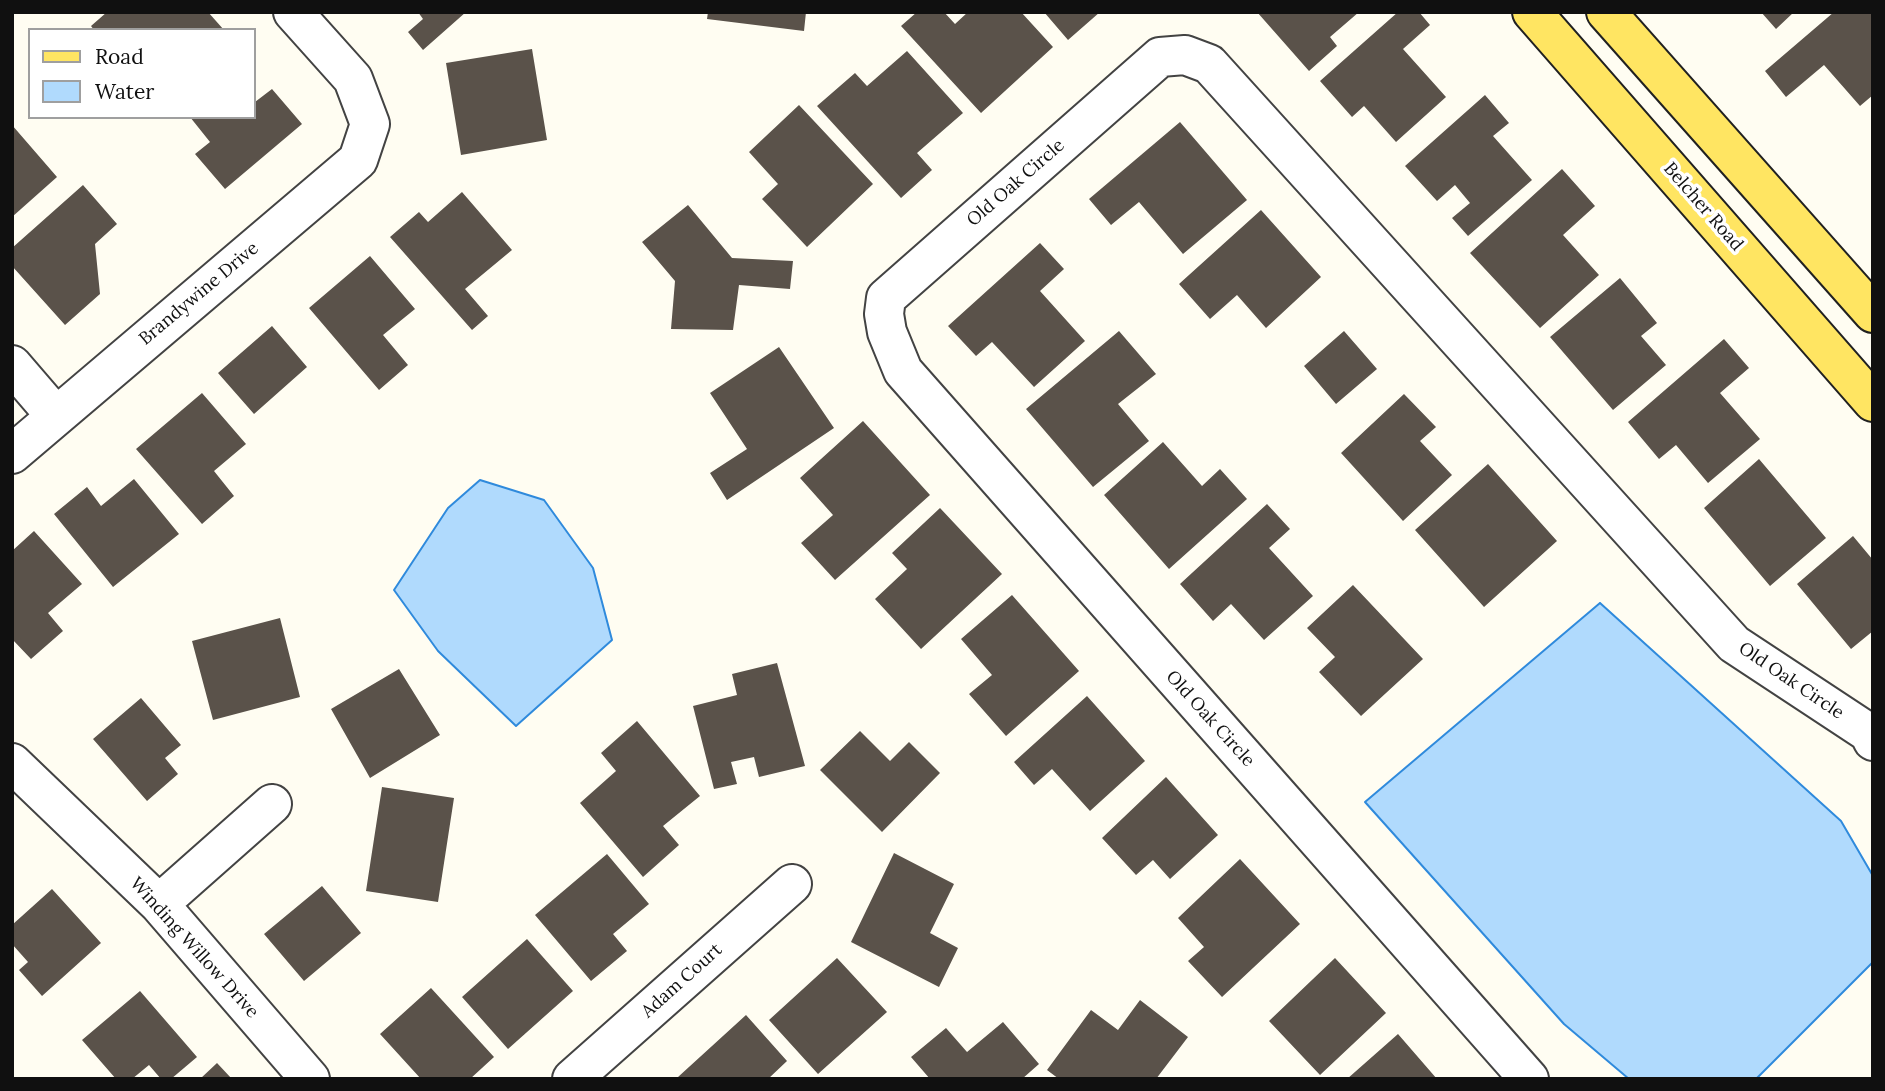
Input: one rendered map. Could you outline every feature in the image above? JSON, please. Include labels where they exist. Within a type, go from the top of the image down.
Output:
[{"type":"main road","name":"Belcher Road","points":[[1532,12],[1873,402]]},
{"type":"main road","points":[[1606,12],[1873,313]]},
{"type":"street","name":"Brandywine Drive","points":[[12,454],[358,160],[370,124],[353,79],[293,12]]},
{"type":"street","name":"Old Oak Circle","points":[[1529,1079],[903,371],[887,332],[884,314],[886,298],[1160,57],[1185,55],[1209,64],[1734,644],[1871,734]]},
{"type":"street","points":[[12,365],[55,415]]},
{"type":"street","name":"Winding Willow Drive","points":[[13,764],[159,904],[310,1079]]},
{"type":"street","points":[[159,904],[272,804]]},
{"type":"street","name":"Adam Court","points":[[572,1079],[792,884]]},
{"type":"water","points":[[480,480],[544,500],[593,568],[612,640],[516,726],[438,651],[394,590],[448,508]]},
{"type":"water","points":[[1600,603],[1841,821],[1873,876],[1873,962],[1756,1079],[1629,1079],[1564,1024],[1365,802]]},
{"type":"building","points":[[107,12],[208,12],[222,28],[92,28],[91,26]]},
{"type":"building","points":[[418,12],[466,12],[423,50],[408,32],[423,19]]},
{"type":"building","points":[[708,12],[806,12],[804,31],[707,19]]},
{"type":"building","points":[[917,12],[944,12],[955,24],[968,12],[1021,12],[1053,47],[981,113],[901,26]]},
{"type":"building","points":[[1044,12],[1100,12],[1068,40]]},
{"type":"building","points":[[1257,12],[1359,12],[1330,37],[1337,46],[1309,71]]},
{"type":"building","points":[[1398,12],[1419,12],[1430,25],[1403,49],[1446,97],[1396,142],[1364,106],[1352,117],[1320,81]]},
{"type":"building","points":[[1761,12],[1794,12],[1776,29]]},
{"type":"building","points":[[1834,12],[1873,12],[1873,95],[1860,106],[1824,65],[1786,97],[1765,71]]},
{"type":"building","points":[[532,49],[547,140],[461,155],[446,63]]},
{"type":"building","points":[[907,51],[963,113],[917,153],[932,170],[901,198],[817,106],[855,73],[867,86]]},
{"type":"building","points":[[272,89],[302,124],[225,189],[195,154],[210,142],[192,119],[256,119],[256,101]]},
{"type":"building","points":[[1485,95],[1509,123],[1493,136],[1532,180],[1468,236],[1452,218],[1470,203],[1455,185],[1437,201],[1405,166]]},
{"type":"building","points":[[799,105],[873,184],[807,247],[762,199],[778,184],[749,152]]},
{"type":"building","points":[[1180,122],[1247,200],[1183,254],[1139,202],[1111,225],[1089,199]]},
{"type":"building","points":[[12,125],[57,177],[12,217]]},
{"type":"building","points":[[1562,169],[1595,206],[1563,235],[1599,275],[1540,328],[1470,253]]},
{"type":"building","points":[[83,185],[117,224],[95,244],[100,294],[65,325],[12,266],[12,248]]},
{"type":"building","points":[[462,192],[512,250],[465,289],[488,316],[472,330],[390,237],[419,212],[428,222]]},
{"type":"building","points":[[688,205],[732,258],[793,261],[790,289],[739,285],[733,330],[671,329],[675,281],[642,242]]},
{"type":"building","points":[[1261,210],[1321,277],[1266,328],[1237,295],[1210,319],[1179,284]]},
{"type":"building","points":[[1040,243],[1064,269],[1040,291],[1085,341],[1034,387],[992,342],[976,356],[948,326]]},
{"type":"building","points":[[370,256],[415,309],[383,335],[408,365],[379,390],[309,308]]},
{"type":"building","points":[[1620,278],[1657,323],[1641,336],[1666,365],[1613,410],[1550,337]]},
{"type":"building","points":[[272,326],[307,367],[254,414],[218,373]]},
{"type":"building","points":[[1119,331],[1156,374],[1118,404],[1149,441],[1093,487],[1026,409]]},
{"type":"building","points":[[1344,331],[1377,369],[1336,404],[1304,366]]},
{"type":"building","points":[[1724,339],[1749,368],[1720,393],[1760,439],[1708,483],[1676,445],[1659,459],[1628,422]]},
{"type":"building","points":[[779,347],[834,428],[727,500],[710,473],[747,449],[710,393]]},
{"type":"building","points":[[202,393],[246,444],[214,471],[234,496],[202,524],[136,449]]},
{"type":"building","points":[[1404,394],[1436,427],[1420,441],[1452,475],[1403,521],[1341,453]]},
{"type":"building","points":[[863,421],[930,495],[835,580],[801,543],[833,515],[800,478]]},
{"type":"building","points":[[1163,442],[1202,486],[1220,469],[1247,499],[1169,569],[1104,495]]},
{"type":"building","points":[[1759,459],[1826,538],[1770,586],[1704,508]]},
{"type":"building","points":[[1488,464],[1557,541],[1484,607],[1415,530]]},
{"type":"building","points":[[134,479],[179,534],[113,587],[54,514],[87,487],[101,506]]},
{"type":"building","points":[[1267,504],[1290,529],[1269,548],[1313,596],[1264,640],[1231,604],[1213,621],[1180,584]]},
{"type":"building","points":[[940,508],[1002,574],[921,649],[875,599],[907,569],[892,553]]},
{"type":"building","points":[[34,531],[82,584],[48,613],[63,631],[31,659],[12,639],[12,551]]},
{"type":"building","points":[[1853,536],[1873,560],[1873,631],[1851,649],[1797,584]]},
{"type":"building","points":[[1353,585],[1423,659],[1361,716],[1319,672],[1335,657],[1307,628]]},
{"type":"building","points":[[1012,595],[1079,671],[1006,736],[969,694],[992,675],[961,639]]},
{"type":"building","points":[[280,618],[300,697],[213,720],[192,641]]},
{"type":"building","points":[[777,663],[805,766],[759,777],[754,757],[731,762],[737,784],[714,789],[693,706],[737,695],[732,674]]},
{"type":"building","points":[[399,669],[440,735],[370,778],[331,709]]},
{"type":"building","points":[[1087,696],[1145,761],[1090,811],[1052,769],[1034,785],[1014,762]]},
{"type":"building","points":[[141,698],[181,745],[165,758],[178,774],[147,801],[93,739]]},
{"type":"building","points":[[637,721],[700,796],[663,826],[679,845],[643,877],[580,803],[616,771],[601,753]]},
{"type":"building","points":[[860,731],[890,761],[909,742],[940,773],[882,832],[820,770]]},
{"type":"building","points":[[1166,777],[1218,835],[1170,879],[1153,860],[1136,875],[1102,838]]},
{"type":"building","points":[[382,787],[454,798],[438,902],[366,891]]},
{"type":"building","points":[[894,853],[954,884],[930,933],[958,948],[939,987],[851,942]]},
{"type":"building","points":[[607,854],[649,904],[613,934],[627,951],[591,981],[535,915]]},
{"type":"building","points":[[1240,859],[1300,924],[1222,997],[1188,961],[1204,947],[1178,918]]},
{"type":"building","points":[[322,886],[361,933],[304,981],[264,934]]},
{"type":"building","points":[[52,889],[101,943],[42,996],[19,970],[28,962],[12,944],[12,925]]},
{"type":"building","points":[[527,939],[573,991],[508,1049],[462,997]]},
{"type":"building","points":[[837,958],[887,1012],[818,1074],[769,1020]]},
{"type":"building","points":[[1335,958],[1386,1013],[1320,1075],[1269,1021]]},
{"type":"building","points":[[431,988],[494,1057],[470,1079],[421,1079],[380,1034]]},
{"type":"building","points":[[140,991],[197,1057],[171,1079],[161,1079],[149,1065],[132,1079],[116,1079],[82,1040]]},
{"type":"building","points":[[1140,1000],[1188,1037],[1156,1079],[1059,1079],[1047,1070],[1091,1010],[1118,1030]]},
{"type":"building","points":[[746,1015],[787,1061],[768,1079],[679,1079],[678,1077]]},
{"type":"building","points":[[1003,1022],[1039,1064],[1022,1079],[930,1079],[911,1057],[946,1028],[967,1052]]},
{"type":"building","points":[[1398,1034],[1437,1079],[1347,1079]]},
{"type":"building","points":[[217,1063],[232,1079],[200,1079]]}]
